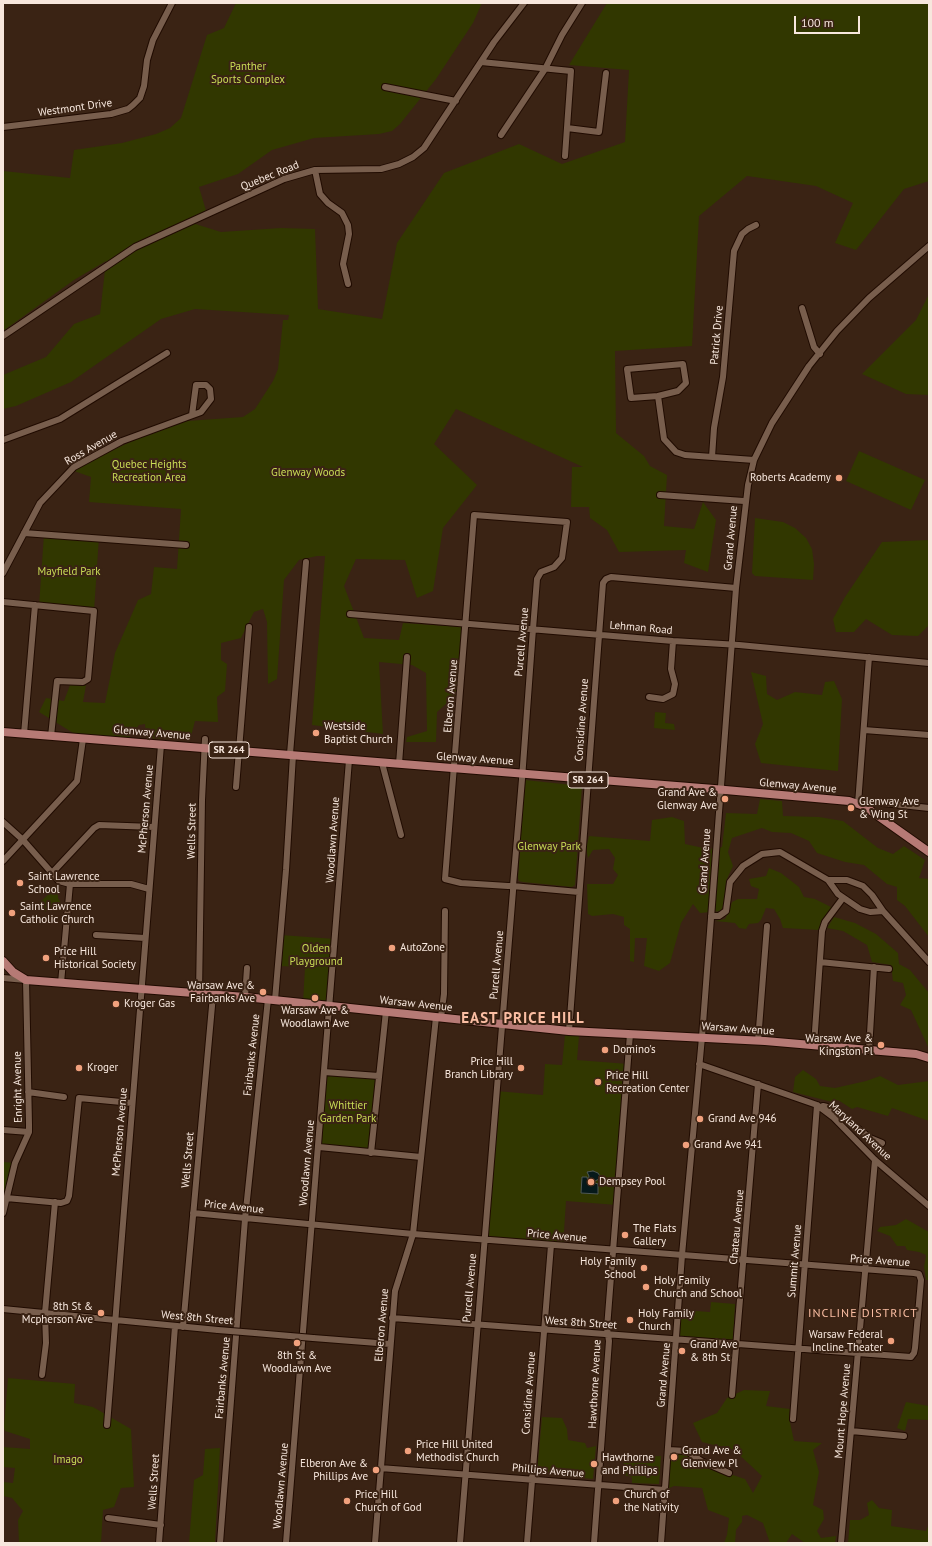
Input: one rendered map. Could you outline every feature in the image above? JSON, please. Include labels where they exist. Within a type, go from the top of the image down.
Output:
[{"type":"main road","name":"Glenway Avenue","points":[[3,732],[205,749],[292,754],[382,763],[721,789],[849,801],[868,809],[929,852]]},
{"type":"main road","name":"Warsaw Avenue","points":[[3,961],[13,972],[26,980],[61,984],[271,999],[569,1031],[702,1037],[814,1045],[916,1054],[929,1058]]},
{"type":"street","name":"Westmont Drive","points":[[3,127],[110,114],[128,109],[140,98],[144,86],[147,60],[153,40],[172,3]]},
{"type":"street","name":"Quebec Road","points":[[3,336],[119,257],[148,240],[284,179],[315,170],[381,169],[406,162],[424,148],[506,25],[524,3]]},
{"type":"street","points":[[502,135],[545,68],[562,35],[582,3]]},
{"type":"street","points":[[481,62],[571,71],[565,156]]},
{"type":"street","points":[[567,128],[599,132],[606,73]]},
{"type":"street","points":[[385,87],[456,101]]},
{"type":"street","points":[[315,170],[320,194],[328,203],[342,213],[348,225],[349,234],[343,264],[348,284]]},
{"type":"street","name":"Patrick Drive","points":[[712,457],[714,428],[723,377],[734,250],[742,234],[756,225]]},
{"type":"street","name":"Grand Avenue","points":[[661,1543],[682,1255],[702,1037],[736,588],[744,502],[754,460],[783,404],[809,366],[837,331],[869,298],[929,246]]},
{"type":"street","points":[[802,308],[814,347],[820,354]]},
{"type":"street","points":[[3,440],[60,419],[167,353]]},
{"type":"street","points":[[683,364],[686,383],[678,391],[658,396],[630,398],[628,369],[683,364]]},
{"type":"street","name":"Ross Avenue","points":[[3,573],[44,498],[74,467],[122,441],[201,412],[208,405],[211,392],[206,385],[196,385],[192,415]]},
{"type":"street","points":[[658,396],[664,439],[672,448],[685,455],[754,460]]},
{"type":"street","points":[[660,495],[744,502]]},
{"type":"street","name":"Purcell Avenue","points":[[460,1543],[538,577],[541,572],[554,568],[562,558],[567,522],[474,515]]},
{"type":"street","name":"Elberon Avenue","points":[[474,515],[446,879],[461,883],[513,886]]},
{"type":"street","points":[[24,533],[186,545]]},
{"type":"street","name":"Fairbanks Avenue","points":[[220,1543],[245,1219],[286,870],[292,754],[306,562]]},
{"type":"street","name":"Considine Avenue","points":[[569,1031],[603,583],[606,579],[611,577],[736,588]]},
{"type":"street","points":[[3,602],[94,611],[90,674],[88,680],[84,682],[57,681],[51,736]]},
{"type":"street","points":[[24,734],[35,606]]},
{"type":"street","name":"Lehman Road","points":[[350,614],[673,641],[732,644],[929,663]]},
{"type":"street","points":[[236,787],[249,627]]},
{"type":"street","points":[[650,697],[663,699],[673,694],[675,684],[671,669],[673,641]]},
{"type":"street","points":[[399,764],[408,657]]},
{"type":"street","points":[[869,657],[858,804],[874,802],[929,808]]},
{"type":"street","points":[[864,730],[929,736]]},
{"type":"street","points":[[3,861],[77,781],[83,739]]},
{"type":"street","name":"Wells Street","points":[[199,994],[202,800],[205,740]]},
{"type":"street","name":"McPherson Avenue","points":[[107,1425],[161,745]]},
{"type":"street","name":"Woodlawn Avenue","points":[[286,1543],[349,760]]},
{"type":"street","points":[[382,763],[401,835]]},
{"type":"street","points":[[3,822],[23,840],[56,880],[70,884],[131,884],[149,889]]},
{"type":"street","points":[[51,874],[94,828],[99,825],[154,827]]},
{"type":"street","points":[[711,916],[720,916],[726,911],[728,888],[733,877],[747,862],[762,854],[774,852],[785,854],[828,880],[843,898],[864,910],[883,911]]},
{"type":"street","points":[[828,880],[847,880],[863,886],[872,895],[883,911],[929,962]]},
{"type":"street","points":[[61,984],[70,884]]},
{"type":"street","points":[[513,886],[579,892]]},
{"type":"street","points":[[814,1045],[823,926],[843,898]]},
{"type":"street","name":"Elberon Avenue","points":[[375,1543],[392,1318],[396,1285],[413,1234],[421,1157],[439,1017],[444,994],[445,911]]},
{"type":"street","points":[[758,1041],[767,926]]},
{"type":"street","points":[[96,935],[145,938]]},
{"type":"street","points":[[820,962],[889,969]]},
{"type":"street","points":[[245,997],[247,968]]},
{"type":"street","points":[[869,1050],[874,968]]},
{"type":"street","points":[[3,978],[26,980]]},
{"type":"street","name":"Enright Avenue","points":[[3,1212],[15,1163],[28,1132],[26,980]]},
{"type":"street","name":"Wells Street","points":[[183,1327],[213,995]]},
{"type":"street","points":[[371,1152],[386,1011]]},
{"type":"street","name":"Hawthorne Avenue","points":[[594,1543],[630,1034]]},
{"type":"street","name":"Maryland Avenue","points":[[699,1064],[817,1105],[833,1117],[875,1160],[929,1206]]},
{"type":"street","points":[[324,1072],[379,1076]]},
{"type":"street","name":"Chateau Avenue","points":[[732,1395],[758,1084]]},
{"type":"street","points":[[28,1092],[64,1097]]},
{"type":"street","points":[[6,1198],[65,1202],[69,1196],[78,1098],[132,1103]]},
{"type":"street","points":[[817,1105],[831,1108],[870,1138],[882,1143]]},
{"type":"street","name":"Summit Avenue","points":[[792,1419],[817,1105]]},
{"type":"street","points":[[3,1130],[28,1132]]},
{"type":"street","points":[[319,1147],[421,1157]]},
{"type":"street","name":"Mount Hope Avenue","points":[[841,1543],[875,1160]]},
{"type":"street","points":[[42,1375],[46,1343],[46,1313],[55,1202]]},
{"type":"street","name":"Price Avenue","points":[[193,1213],[245,1219],[614,1251],[919,1274],[921,1280],[913,1356]]},
{"type":"street","name":"Considine Avenue","points":[[527,1543],[550,1245]]},
{"type":"street","name":"West 8th Street","points":[[3,1309],[183,1327],[390,1344]]},
{"type":"street","name":"West 8th Street","points":[[392,1318],[858,1354],[903,1357],[913,1356]]},
{"type":"street","name":"Wells Street","points":[[159,1543],[175,1326]]},
{"type":"street","points":[[851,1431],[904,1436]]},
{"type":"street","points":[[668,1450],[687,1451],[701,1461],[729,1474]]},
{"type":"street","name":"Phillips Avenue","points":[[380,1468],[665,1490]]},
{"type":"street","points":[[108,1518],[161,1525]]},
{"type":"green space","points":[[236,3],[482,3],[473,23],[436,79],[400,124],[392,131],[379,134],[314,138],[272,150],[238,174],[199,187],[207,214],[189,222],[221,232],[281,228],[315,229],[318,309],[382,319],[397,243],[444,173],[519,144],[562,164],[625,142],[629,70],[569,65],[607,3],[929,3],[929,181],[904,189],[856,250],[835,243],[853,203],[816,186],[747,176],[699,216],[692,346],[615,351],[616,433],[644,456],[650,466],[667,475],[664,526],[694,529],[703,502],[716,520],[708,572],[684,563],[686,550],[619,552],[607,530],[590,518],[589,507],[571,507],[572,467],[583,467],[456,409],[434,444],[477,485],[443,528],[433,591],[417,598],[405,560],[356,559],[344,586],[364,638],[399,640],[403,623],[463,627],[456,695],[437,712],[436,742],[406,742],[407,737],[427,731],[426,673],[412,665],[379,662],[383,734],[312,725],[325,556],[317,556],[299,560],[284,580],[277,679],[268,684],[267,622],[263,609],[254,612],[241,638],[221,643],[221,660],[227,664],[225,691],[217,697],[218,722],[195,721],[190,740],[146,738],[145,724],[139,725],[125,742],[83,739],[39,712],[46,698],[64,701],[70,685],[86,685],[83,702],[105,703],[115,653],[138,600],[151,594],[154,567],[177,569],[181,509],[89,502],[91,477],[74,471],[141,437],[187,421],[243,417],[255,409],[273,381],[278,369],[283,320],[288,320],[289,315],[195,309],[161,319],[71,382],[16,406],[3,409],[3,375],[46,357],[74,324],[100,314],[106,261],[74,280],[3,331],[3,171],[70,178],[74,150],[122,143],[156,134],[170,128],[181,118],[207,35],[224,28]]},
{"type":"green space","points":[[929,294],[929,395],[906,394],[862,374],[916,320]]},
{"type":"green space","points":[[859,451],[925,480],[911,510],[846,481]]},
{"type":"green space","points":[[755,518],[783,522],[795,528],[806,538],[812,549],[814,564],[813,580],[755,576],[752,573]]},
{"type":"green space","name":"Mayfield Park","points":[[44,534],[99,537],[94,611],[39,606]]},
{"type":"green space","points":[[929,540],[929,625],[918,636],[892,635],[866,619],[854,632],[836,632],[833,619],[845,597],[882,542]]},
{"type":"green space","points":[[751,672],[766,676],[767,694],[777,700],[795,692],[822,695],[825,682],[834,681],[842,699],[838,771],[761,763],[755,744],[763,724]]},
{"type":"green space","points":[[655,712],[666,713],[665,723],[674,724],[675,730],[654,728]]},
{"type":"green space","name":"Glenway Park","points":[[525,780],[582,786],[575,885],[572,887],[519,881]]},
{"type":"green space","points":[[760,799],[782,801],[783,816],[819,817],[843,821],[878,848],[893,854],[904,846],[925,860],[919,878],[929,879],[929,937],[905,906],[897,900],[897,887],[887,884],[864,865],[845,862],[817,853],[809,841],[791,833],[772,832],[762,828],[732,838],[728,852],[733,866],[726,881],[725,902],[721,911],[700,913],[693,904],[681,923],[670,963],[659,971],[644,966],[647,938],[635,938],[634,962],[630,961],[630,929],[624,925],[624,917],[613,914],[592,916],[588,914],[587,884],[613,884],[618,875],[613,869],[615,858],[609,849],[593,850],[588,858],[586,848],[589,836],[650,841],[652,820],[672,817],[684,821],[685,844],[708,849],[722,847],[726,813],[757,814]]},
{"type":"green space","points":[[769,868],[781,873],[799,887],[804,897],[815,899],[833,908],[819,930],[783,928],[774,909],[766,908],[761,920],[758,923],[749,924],[746,929],[739,928],[735,923],[715,921],[725,919],[732,902],[738,899],[757,899],[759,889],[751,886],[749,879],[766,876]]},
{"type":"green space","points":[[51,892],[58,893],[58,898],[61,903],[57,905],[57,912],[44,912],[42,910],[36,910],[39,903]]},
{"type":"green space","points":[[834,917],[855,923],[876,934],[898,953],[899,964],[910,970],[929,993],[929,1049],[911,1010],[900,1005],[906,995],[903,983],[893,981],[891,965],[872,962],[867,945],[843,931],[827,928]]},
{"type":"green space","name":"Olden Playground","points":[[281,935],[335,939],[330,1006],[303,1003],[305,967],[278,966]]},
{"type":"green space","name":"Price Hill Recreation Center","points":[[565,1035],[579,1036],[577,1060],[628,1064],[617,1205],[566,1201],[563,1246],[484,1239],[496,1091],[543,1095],[545,1064],[562,1065]]},
{"type":"green space","points":[[803,1070],[816,1079],[820,1086],[835,1088],[866,1081],[880,1076],[898,1085],[929,1081],[929,1121],[892,1108],[888,1116],[857,1107],[852,1109],[838,1100],[832,1102],[793,1092],[795,1077]]},
{"type":"green space","name":"Whittier Garden Park","points":[[324,1072],[379,1076],[371,1153],[319,1147]]},
{"type":"green space","points":[[3,1162],[15,1163],[3,1213]]},
{"type":"green space","points":[[906,1219],[929,1232],[929,1280],[926,1280],[924,1267],[926,1255],[907,1250],[905,1246],[897,1246],[890,1236],[877,1231],[880,1227],[896,1225]]},
{"type":"green space","points":[[711,1302],[735,1304],[733,1340],[679,1336],[681,1310],[710,1312]]},
{"type":"green space","name":"Imago","points":[[8,1378],[75,1384],[74,1403],[93,1407],[131,1429],[134,1487],[121,1488],[114,1507],[103,1510],[101,1543],[19,1543],[18,1520],[23,1511],[12,1498],[3,1496],[3,1482],[13,1483],[15,1468],[3,1467],[3,1447],[30,1449],[30,1439],[5,1431],[4,1427]]},
{"type":"green space","points":[[744,1390],[770,1391],[766,1406],[790,1409],[789,1418],[794,1441],[822,1443],[813,1450],[819,1472],[813,1505],[823,1510],[824,1519],[817,1531],[821,1538],[836,1536],[835,1543],[805,1543],[792,1534],[786,1543],[770,1543],[763,1523],[747,1515],[742,1516],[742,1522],[736,1530],[735,1543],[724,1543],[727,1535],[729,1518],[708,1510],[702,1488],[674,1486],[665,1490],[668,1450],[681,1450],[724,1472],[745,1479],[753,1493],[762,1476],[734,1450],[702,1442],[693,1423],[717,1413],[727,1398]]},
{"type":"green space","points":[[906,1402],[929,1406],[929,1420],[908,1419],[905,1431],[897,1428]]},
{"type":"green space","points":[[542,1417],[562,1418],[567,1429],[568,1440],[585,1443],[587,1448],[596,1446],[593,1479],[537,1473]]},
{"type":"green space","points":[[220,1448],[215,1543],[189,1543],[194,1480],[203,1475],[205,1449]]},
{"type":"green space","points":[[624,1453],[638,1457],[661,1456],[659,1484],[632,1483],[632,1477],[623,1475]]},
{"type":"green space","points":[[872,1500],[879,1508],[892,1510],[891,1526],[926,1531],[929,1524],[929,1543],[848,1543],[850,1520],[860,1520],[869,1515],[867,1503]]},
{"type":"shaded area","points":[[593,1171],[598,1173],[601,1178],[595,1181],[595,1183],[598,1184],[598,1194],[581,1193],[582,1177],[587,1177],[588,1182],[589,1176],[587,1172]]},
{"type":"place","name":"Roberts Academy","points":[[839,478]]},
{"type":"place","name":"Westside Baptist Church","points":[[316,733]]},
{"type":"place","name":"Grand Ave & Glenway Ave","points":[[725,799]]},
{"type":"place","name":"Glenway Ave & Wing St","points":[[851,808]]},
{"type":"place","name":"Saint Lawrence School","points":[[20,883]]},
{"type":"place","name":"Saint Lawrence Catholic Church","points":[[12,913]]},
{"type":"place","name":"AutoZone","points":[[392,948]]},
{"type":"place","name":"Price Hill Historical Society","points":[[46,958]]},
{"type":"place","name":"Warsaw Ave & Fairbanks Ave","points":[[263,992]]},
{"type":"place","name":"Warsaw Ave & Woodlawn Ave","points":[[315,998]]},
{"type":"place","name":"Kroger Gas","points":[[116,1004]]},
{"type":"place","name":"Warsaw Ave & Kingston Pl","points":[[881,1045]]},
{"type":"place","name":"Domino's","points":[[605,1050]]},
{"type":"place","name":"Kroger","points":[[79,1068]]},
{"type":"place","name":"Price Hill Branch Library","points":[[521,1068]]},
{"type":"place","name":"Price Hill Recreation Center","points":[[598,1082]]},
{"type":"place","name":"Grand Ave 946","points":[[700,1119]]},
{"type":"place","name":"Grand Ave 941","points":[[686,1145]]},
{"type":"place","name":"Dempsey Pool","points":[[591,1182]]},
{"type":"place","name":"The Flats Gallery","points":[[625,1235]]},
{"type":"place","name":"Holy Family School","points":[[644,1268]]},
{"type":"place","name":"Holy Family Church and School","points":[[646,1287]]},
{"type":"place","name":"8th St & Mcpherson Ave","points":[[101,1313]]},
{"type":"place","name":"Holy Family Church","points":[[630,1320]]},
{"type":"place","name":"Warsaw Federal Incline Theater","points":[[891,1341]]},
{"type":"place","name":"8th St & Woodlawn Ave","points":[[297,1343]]},
{"type":"place","name":"Grand Ave & 8th St","points":[[682,1351]]},
{"type":"place","name":"Price Hill United Methodist Church","points":[[408,1451]]},
{"type":"place","name":"Grand Ave & Glenview Pl","points":[[674,1457]]},
{"type":"place","name":"Hawthorne and Phillips","points":[[594,1464]]},
{"type":"place","name":"Elberon Ave & Phillips Ave","points":[[376,1470]]},
{"type":"place","name":"Price Hill Church of God","points":[[347,1501]]},
{"type":"place","name":"Church of the Nativity","points":[[616,1501]]},
{"type":"district","name":"EAST PRICE HILL","points":[[523,1019]]},
{"type":"district","name":"INCLINE DISTRICT","points":[[863,1314]]},
{"type":"park label","name":"Panther Sports Complex","points":[[248,73]]},
{"type":"park label","name":"Quebec Heights Recreation Area","points":[[149,471]]},
{"type":"park label","name":"Glenway Woods","points":[[308,473]]}]
